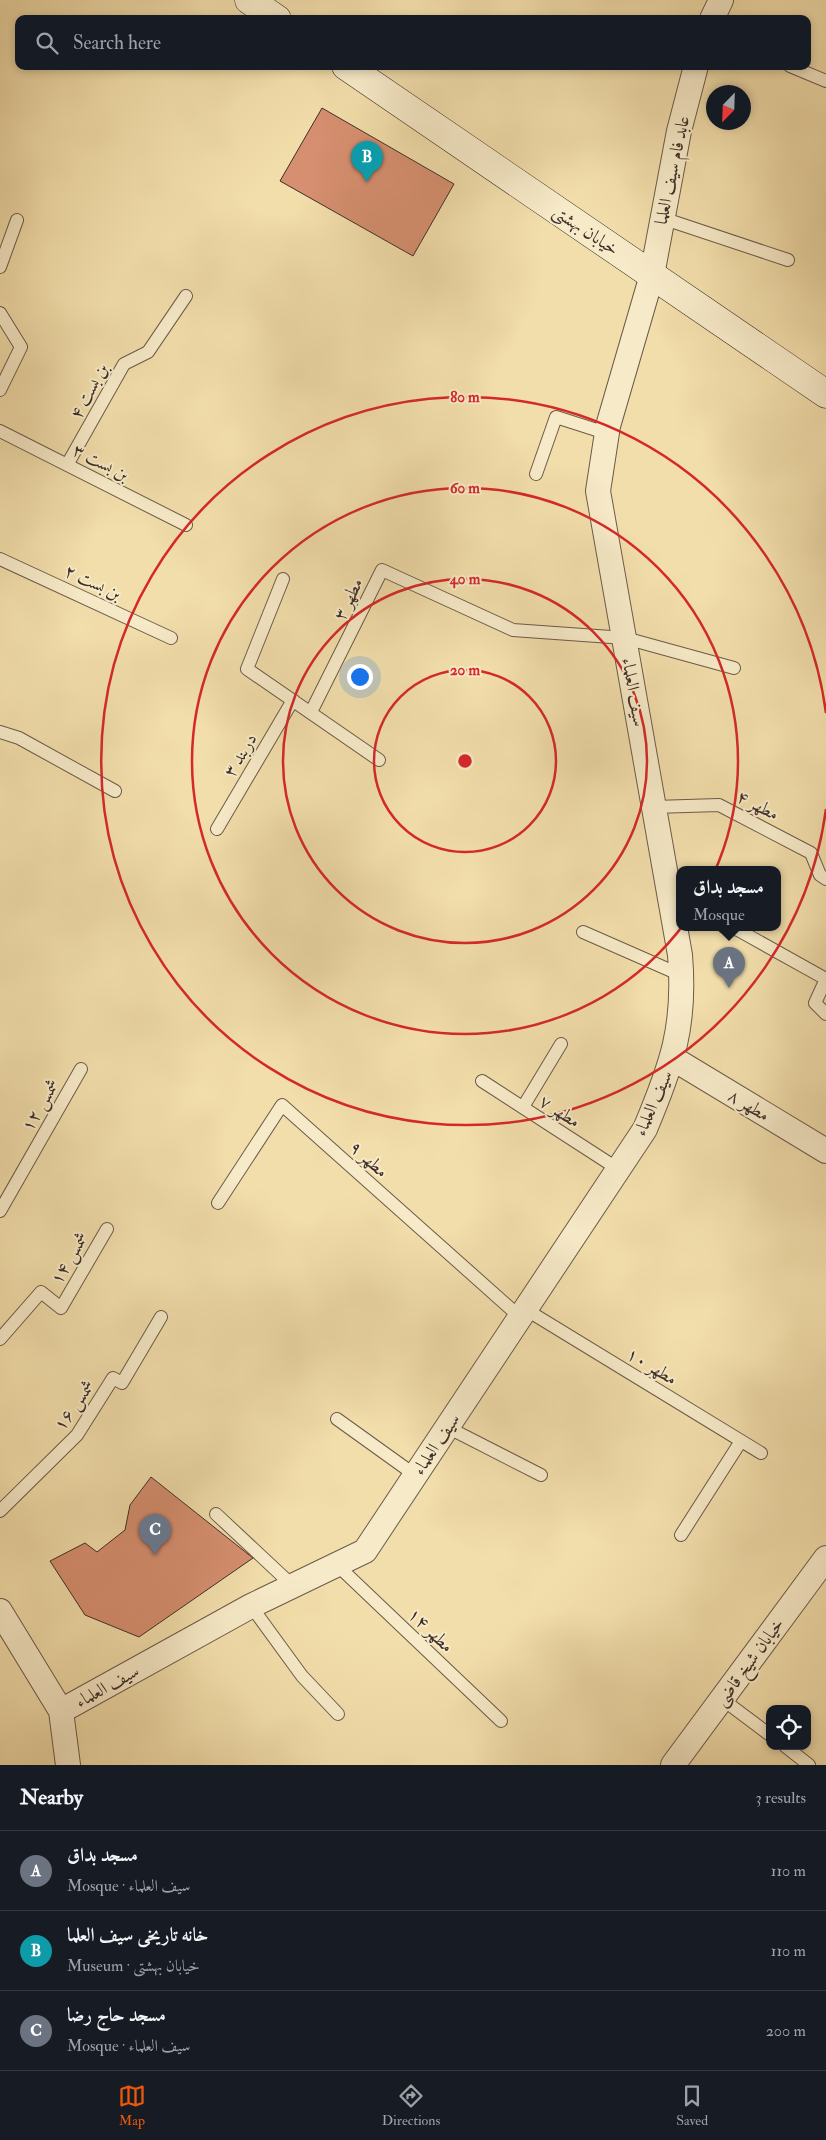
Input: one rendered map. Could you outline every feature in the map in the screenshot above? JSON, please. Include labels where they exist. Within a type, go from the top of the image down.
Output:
[{"type":"main road","points":[[249,0],[271,15]]},
{"type":"main road","name":"خیابان بهشتی","points":[[352,70],[826,394]]},
{"type":"street","points":[[714,15],[721,0]]},
{"type":"street","name":"عابد فام سیف العلما","points":[[652,275],[679,132],[695,70]]},
{"type":"street","name":"سیف العلماء","points":[[652,275],[606,433],[598,490],[654,807],[676,912]]},
{"type":"street","name":"سیف العلماء","points":[[61,1711],[252,1606],[365,1550],[645,1129],[678,1038],[682,975],[678,931]]},
{"type":"street","name":"مطهر ۸","points":[[672,1058],[826,1151]]},
{"type":"street","name":"خیابان شیخ قاضی","points":[[673,1765],[826,1558]]},
{"type":"street","points":[[0,1611],[61,1711],[68,1765]]},
{"type":"lane","points":[[800,70],[826,81]]},
{"type":"lane","points":[[662,218],[788,260]]},
{"type":"lane","points":[[0,267],[18,220]]},
{"type":"lane","name":"بن بست ۴","points":[[67,465],[124,364],[148,352],[186,296]]},
{"type":"lane","points":[[0,313],[21,347],[0,388]]},
{"type":"lane","points":[[536,474],[556,417],[606,433]]},
{"type":"lane","name":"بن بست ۳","points":[[0,431],[186,525]]},
{"type":"lane","name":"بن بست ۲","points":[[0,559],[171,638]]},
{"type":"lane","name":"مطهر ۳","points":[[311,712],[382,570],[513,630],[625,638]]},
{"type":"lane","points":[[283,579],[247,669],[379,760]]},
{"type":"lane","points":[[625,638],[734,668]]},
{"type":"lane","name":"دربند ۳","points":[[217,829],[293,700]]},
{"type":"lane","points":[[0,732],[19,738],[115,791]]},
{"type":"lane","name":"مطهر ۴","points":[[654,807],[719,805],[811,853],[820,875],[826,879]]},
{"type":"lane","points":[[740,931],[826,979],[815,1003],[826,1014]]},
{"type":"lane","points":[[583,932],[682,975]]},
{"type":"lane","points":[[522,1108],[561,1044]]},
{"type":"lane","name":"شمس ۱۲","points":[[0,1211],[82,1069]]},
{"type":"lane","name":"مطهر ۷","points":[[482,1082],[618,1169]]},
{"type":"lane","name":"مطهر ۹","points":[[218,1203],[282,1105],[523,1313]]},
{"type":"lane","name":"شمس ۱۴","points":[[0,1339],[40,1292],[61,1308],[107,1229]]},
{"type":"lane","name":"مطهر ۱۰","points":[[523,1313],[761,1453]]},
{"type":"lane","name":"شمس ۱۶","points":[[0,1511],[77,1435],[113,1378],[122,1383],[160,1317]]},
{"type":"lane","points":[[337,1419],[415,1475]]},
{"type":"lane","points":[[447,1427],[541,1475]]},
{"type":"lane","points":[[681,1535],[741,1440]]},
{"type":"lane","points":[[216,1514],[293,1586]]},
{"type":"lane","name":"مطهر ۱۴","points":[[336,1564],[501,1721]]},
{"type":"lane","points":[[252,1606],[302,1676],[338,1714]]},
{"type":"lane","points":[[722,1699],[766,1732]]},
{"type":"lane","points":[[790,1750],[809,1765]]},
{"type":"building","points":[[322,108],[454,184],[413,256],[280,181]]},
{"type":"building","points":[[151,1477],[253,1558],[139,1637],[85,1615],[50,1561],[85,1543],[97,1552],[125,1530],[130,1505]]},
{"type":"place","name":"خانه تاریخی سیف العلما","points":[[367,182]]},
{"type":"place","name":"مسجد بداق","points":[[729,988]]},
{"type":"place","name":"مسجد حاج رضا","points":[[155,1555]]}]
